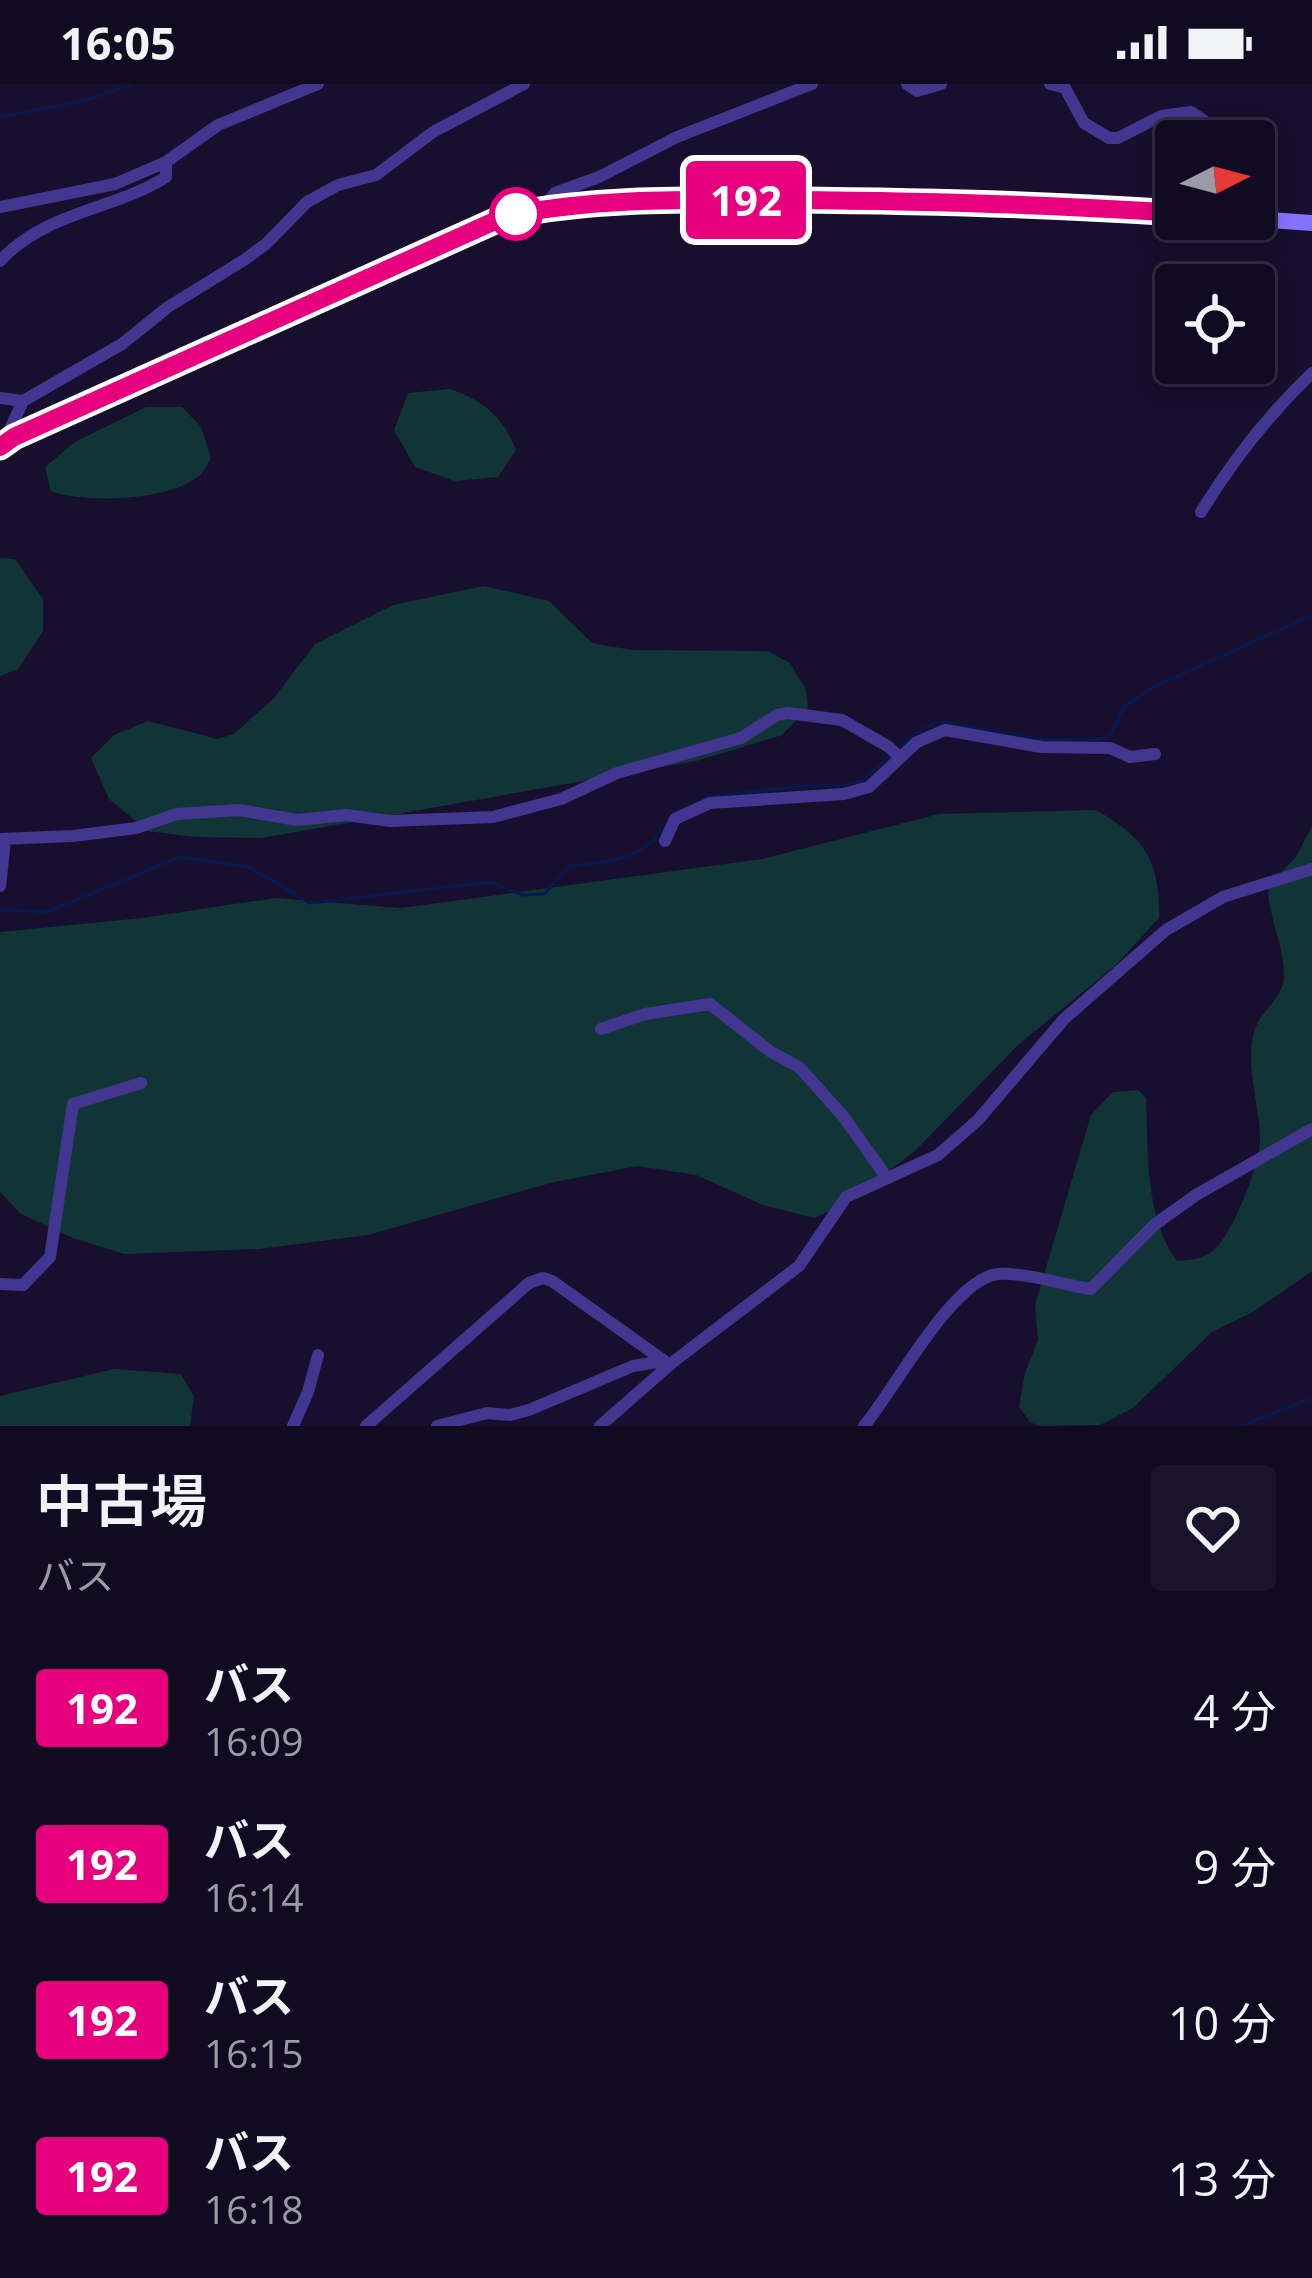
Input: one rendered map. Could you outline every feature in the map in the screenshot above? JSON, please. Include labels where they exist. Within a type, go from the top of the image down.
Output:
[{"type":"main road","points":[[7,442],[506,216],[543,208],[662,200],[948,202],[1155,212]]},
{"type":"main road","points":[[1275,220],[1312,223]]},
{"type":"street","points":[[0,207],[115,184],[166,162],[218,125],[318,84]]},
{"type":"street","points":[[7,442],[23,401],[122,344],[168,307],[244,260],[308,202],[338,185],[376,175],[433,133],[524,84]]},
{"type":"street","points":[[543,208],[555,193],[599,177],[677,137],[812,84]]},
{"type":"street","points":[[907,84],[917,91],[941,84]]},
{"type":"street","points":[[1050,84],[1065,88],[1084,123],[1109,138],[1161,116],[1191,112],[1203,120]]},
{"type":"street","points":[[0,261],[25,236],[62,217],[147,190],[166,177],[166,162]]},
{"type":"street","points":[[1201,512],[1230,465],[1274,410],[1312,373]]},
{"type":"street","points":[[0,398],[23,401]]},
{"type":"street","points":[[0,886],[2,840],[136,828],[177,814],[239,810],[296,820],[346,814],[391,821],[494,817],[561,800],[617,773],[740,738],[788,712],[842,720],[895,753]]},
{"type":"street","points":[[665,841],[675,820],[710,802],[844,794],[869,787],[895,753],[945,730],[1041,747],[1110,748],[1130,757],[1155,754]]},
{"type":"street","points":[[600,1426],[667,1363],[799,1266],[846,1197],[938,1155],[978,1120],[1064,1019],[1166,930],[1223,897],[1312,868]]},
{"type":"street","points":[[601,1029],[645,1014],[710,1004],[770,1052],[800,1066],[887,1178]]},
{"type":"street","points":[[0,1284],[23,1285],[50,1257],[73,1104],[141,1083]]},
{"type":"street","points":[[864,1426],[946,1313],[984,1278],[1000,1274],[1090,1289],[1154,1225],[1196,1195],[1312,1129]]},
{"type":"street","points":[[366,1426],[530,1283],[543,1279],[667,1363]]},
{"type":"street","points":[[292,1426],[319,1355]]},
{"type":"street","points":[[437,1426],[487,1412],[510,1415],[529,1410],[633,1366],[667,1363]]},
{"type":"green space","points":[[450,389],[491,412],[511,439],[516,450],[498,477],[455,481],[415,467],[394,430],[408,393]]},
{"type":"green space","points":[[146,407],[182,407],[201,427],[211,458],[201,474],[171,490],[128,498],[85,498],[51,491],[45,467],[75,442]]},
{"type":"green space","points":[[0,558],[15,559],[43,599],[43,631],[18,669],[0,676]]},
{"type":"green space","points":[[484,586],[549,601],[592,643],[632,650],[767,651],[790,663],[806,690],[808,708],[782,735],[696,761],[262,838],[148,831],[109,799],[91,758],[114,735],[148,721],[217,739],[234,734],[274,698],[315,644],[393,605]]},
{"type":"green space","points":[[1096,810],[1127,831],[1146,853],[1156,881],[1159,918],[1117,964],[1018,1045],[915,1151],[845,1204],[814,1218],[763,1205],[696,1175],[638,1166],[554,1182],[368,1235],[259,1249],[124,1254],[21,1214],[0,1192],[0,932],[275,898],[401,908],[762,859],[939,814]]},
{"type":"green space","points":[[1312,826],[1312,1271],[1253,1312],[1212,1332],[1133,1408],[1100,1425],[1039,1426],[1030,1422],[1019,1407],[1038,1340],[1035,1305],[1091,1115],[1113,1092],[1138,1090],[1146,1098],[1154,1205],[1177,1261],[1213,1251],[1236,1216],[1260,1142],[1251,1045],[1284,976],[1268,886],[1296,857]]},
{"type":"green space","points":[[114,1369],[181,1374],[194,1397],[190,1426],[0,1426],[0,1396]]},
{"type":"waterway","points":[[0,117],[87,100],[132,84]]},
{"type":"waterway","points":[[898,750],[923,728],[940,722],[1036,739],[1110,736],[1124,706],[1154,687],[1312,615]]},
{"type":"waterway","points":[[675,812],[709,796],[842,786],[863,780],[890,756]]},
{"type":"waterway","points":[[0,910],[47,912],[180,857],[249,867],[310,903],[491,882],[523,895],[544,894],[569,866],[636,853],[666,825]]},
{"type":"waterway","points":[[1241,1426],[1312,1398]]},
{"type":"bus line","name":"192","points":[[0,447],[506,216],[543,208],[662,200],[839,201],[1034,203],[1155,212]]}]
